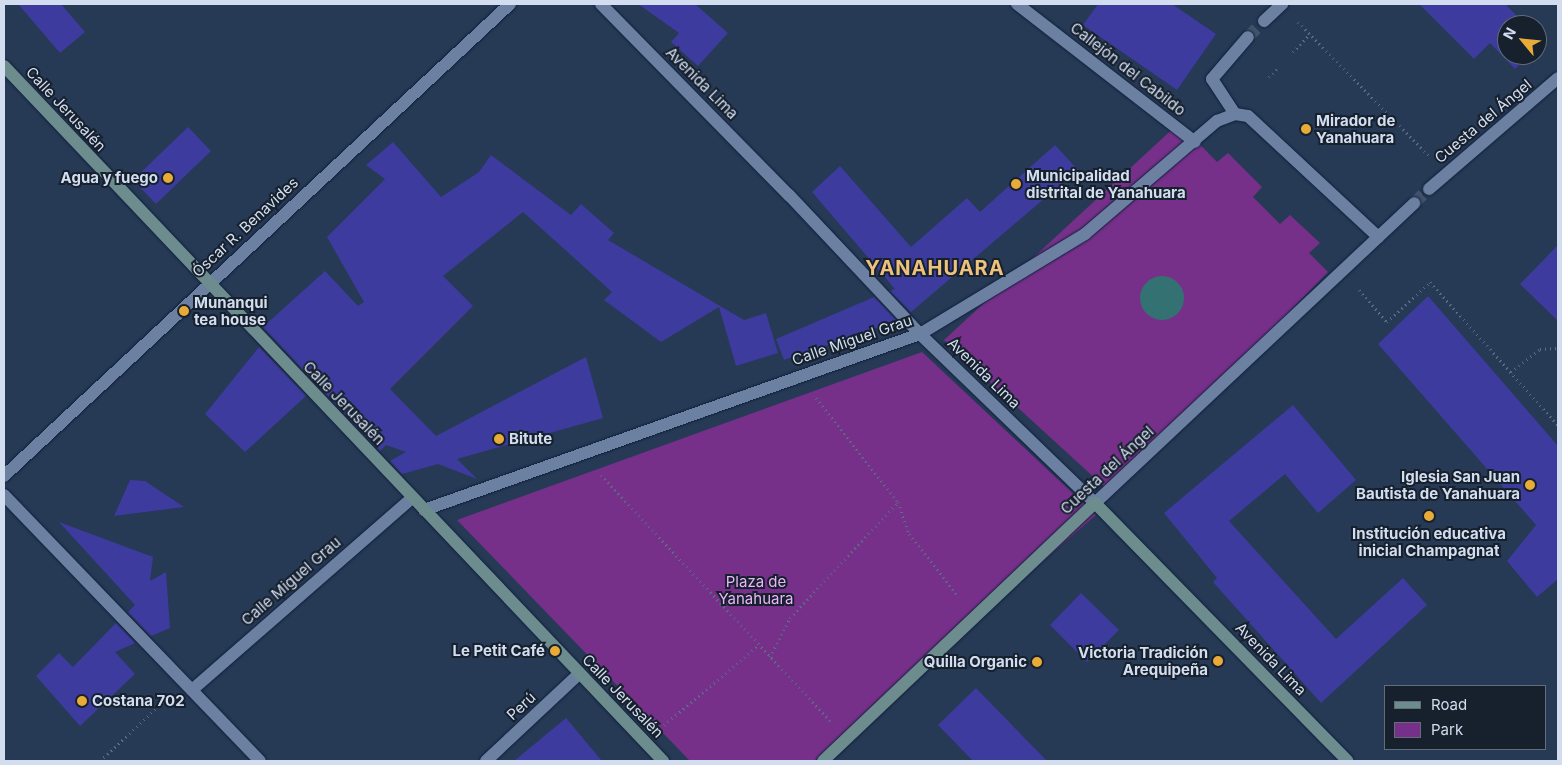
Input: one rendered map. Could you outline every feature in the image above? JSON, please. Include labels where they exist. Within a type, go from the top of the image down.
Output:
[{"type":"street","name":"Óscar R. Benavides","points":[[4,476],[510,4]]},
{"type":"street","name":"Avenida Lima","points":[[600,4],[790,195],[920,334],[1095,503],[1348,761]]},
{"type":"street","name":"Callejón del Cabildo","points":[[1017,4],[1195,142]]},
{"type":"street","points":[[1264,21],[1281,4]]},
{"type":"street","points":[[1248,37],[1212,79],[1235,114],[1248,116],[1378,237]]},
{"type":"street","name":"Calle Jerusalén","points":[[4,66],[208,284],[663,761]]},
{"type":"street","name":"Cuesta del Ángel","points":[[1429,189],[1558,78]]},
{"type":"street","name":"Calle Miguel Grau","points":[[424,510],[920,334],[1085,234],[1218,121],[1235,114]]},
{"type":"street","name":"Cuesta del Ángel","points":[[822,761],[1414,203]]},
{"type":"street","points":[[4,495],[260,761]]},
{"type":"street","name":"Calle Miguel Grau","points":[[188,686],[412,498]]},
{"type":"street","name":"Perú","points":[[486,761],[579,674]]},
{"type":"path","points":[[1281,4],[1446,173]]},
{"type":"path","points":[[1292,52],[1310,34]]},
{"type":"path","points":[[1269,77],[1277,69]]},
{"type":"path","points":[[1342,270],[1387,322],[1430,282],[1558,425]]},
{"type":"path","points":[[1511,372],[1540,349],[1558,348]]},
{"type":"path","points":[[798,376],[898,502],[909,534],[975,617]]},
{"type":"path","points":[[582,454],[847,739]]},
{"type":"path","points":[[770,657],[790,618],[898,502]]},
{"type":"path","points":[[644,742],[758,645]]},
{"type":"path","points":[[100,761],[188,686]]},
{"type":"green space","points":[[1179,123],[1217,162],[1228,153],[1262,187],[1253,197],[1280,224],[1290,215],[1320,243],[1309,253],[1328,272],[1111,493],[944,340]]},
{"type":"green space","name":"Plaza de Yanahuara","points":[[922,352],[1096,515],[814,761],[690,761],[457,520]]},
{"type":"shaded area","points":[[1158,276],[1166,276],[1178,282],[1184,298],[1178,314],[1166,320],[1158,320],[1146,314],[1140,302],[1140,294],[1146,282]]},
{"type":"building","points":[[18,4],[61,4],[85,32],[60,53]]},
{"type":"building","points":[[638,4],[695,4],[728,33],[698,66],[671,42],[679,33]]},
{"type":"building","points":[[1098,4],[1172,4],[1216,34],[1177,90],[1083,25]]},
{"type":"building","points":[[1419,4],[1505,4],[1516,15],[1497,15],[1497,50],[1490,43],[1474,59]]},
{"type":"building","points":[[1511,65],[1519,65],[1515,69]]},
{"type":"building","points":[[188,127],[211,151],[156,204],[133,180]]},
{"type":"building","points":[[393,142],[441,197],[479,172],[491,155],[571,215],[581,204],[614,233],[608,240],[744,320],[766,313],[778,353],[736,366],[719,307],[661,342],[604,300],[612,292],[523,212],[443,276],[473,306],[390,389],[436,436],[586,357],[603,418],[457,459],[477,479],[438,464],[402,474],[390,461],[406,452],[386,445],[380,451],[263,327],[325,271],[358,306],[364,302],[327,237],[385,179],[366,165]]},
{"type":"building","points":[[1055,145],[1078,170],[911,312],[890,291],[895,289],[812,192],[840,166],[911,247],[967,198],[980,212]]},
{"type":"building","points":[[1558,245],[1558,321],[1520,284]]},
{"type":"building","name":"Iglesia San Juan Bautista de Yanahuara","points":[[1428,296],[1558,446],[1558,579],[1537,597],[1507,561],[1536,525],[1378,344]]},
{"type":"building","points":[[874,297],[897,321],[784,360],[776,339]]},
{"type":"building","points":[[259,347],[306,396],[245,452],[205,414]]},
{"type":"building","points":[[1293,405],[1356,480],[1318,513],[1285,474],[1229,521],[1336,639],[1403,578],[1427,605],[1321,703],[1213,582],[1217,578],[1164,513]]},
{"type":"building","points":[[130,480],[145,481],[184,507],[114,516]]},
{"type":"building","points":[[59,522],[153,557],[150,581],[166,572],[170,628],[151,636],[128,612],[135,605]]},
{"type":"building","points":[[1081,593],[1119,630],[1087,662],[1050,625]]},
{"type":"building","name":"Costana 702","points":[[116,623],[135,643],[115,652],[135,674],[80,726],[36,676],[59,653],[73,667]]},
{"type":"building","points":[[976,688],[1047,761],[973,761],[938,725]]},
{"type":"building","points":[[566,718],[602,761],[514,761]]},
{"type":"tunnel","points":[[1248,37],[1264,21]]},
{"type":"tunnel","points":[[1414,203],[1429,189]]},
{"type":"place","name":"Mirador de Yanahuara","points":[[1306,129]]},
{"type":"place","name":"Agua y fuego","points":[[168,178]]},
{"type":"place","name":"Municipalidad distrital de Yanahuara","points":[[1016,184]]},
{"type":"place","name":"Munanqui tea house","points":[[184,311]]},
{"type":"place","name":"Bitute","points":[[499,439]]},
{"type":"place","name":"Iglesia San Juan Bautista de Yanahuara","points":[[1530,485]]},
{"type":"place","name":"Institución educativa inicial Champagnat","points":[[1429,516]]},
{"type":"place","name":"Le Petit Café","points":[[555,651]]},
{"type":"place","name":"Victoria Tradición Arequipeña","points":[[1218,661]]},
{"type":"place","name":"Quilla Organic","points":[[1037,662]]},
{"type":"place","name":"Costana 702","points":[[82,701]]},
{"type":"district","name":"YANAHUARA","points":[[935,268]]}]
